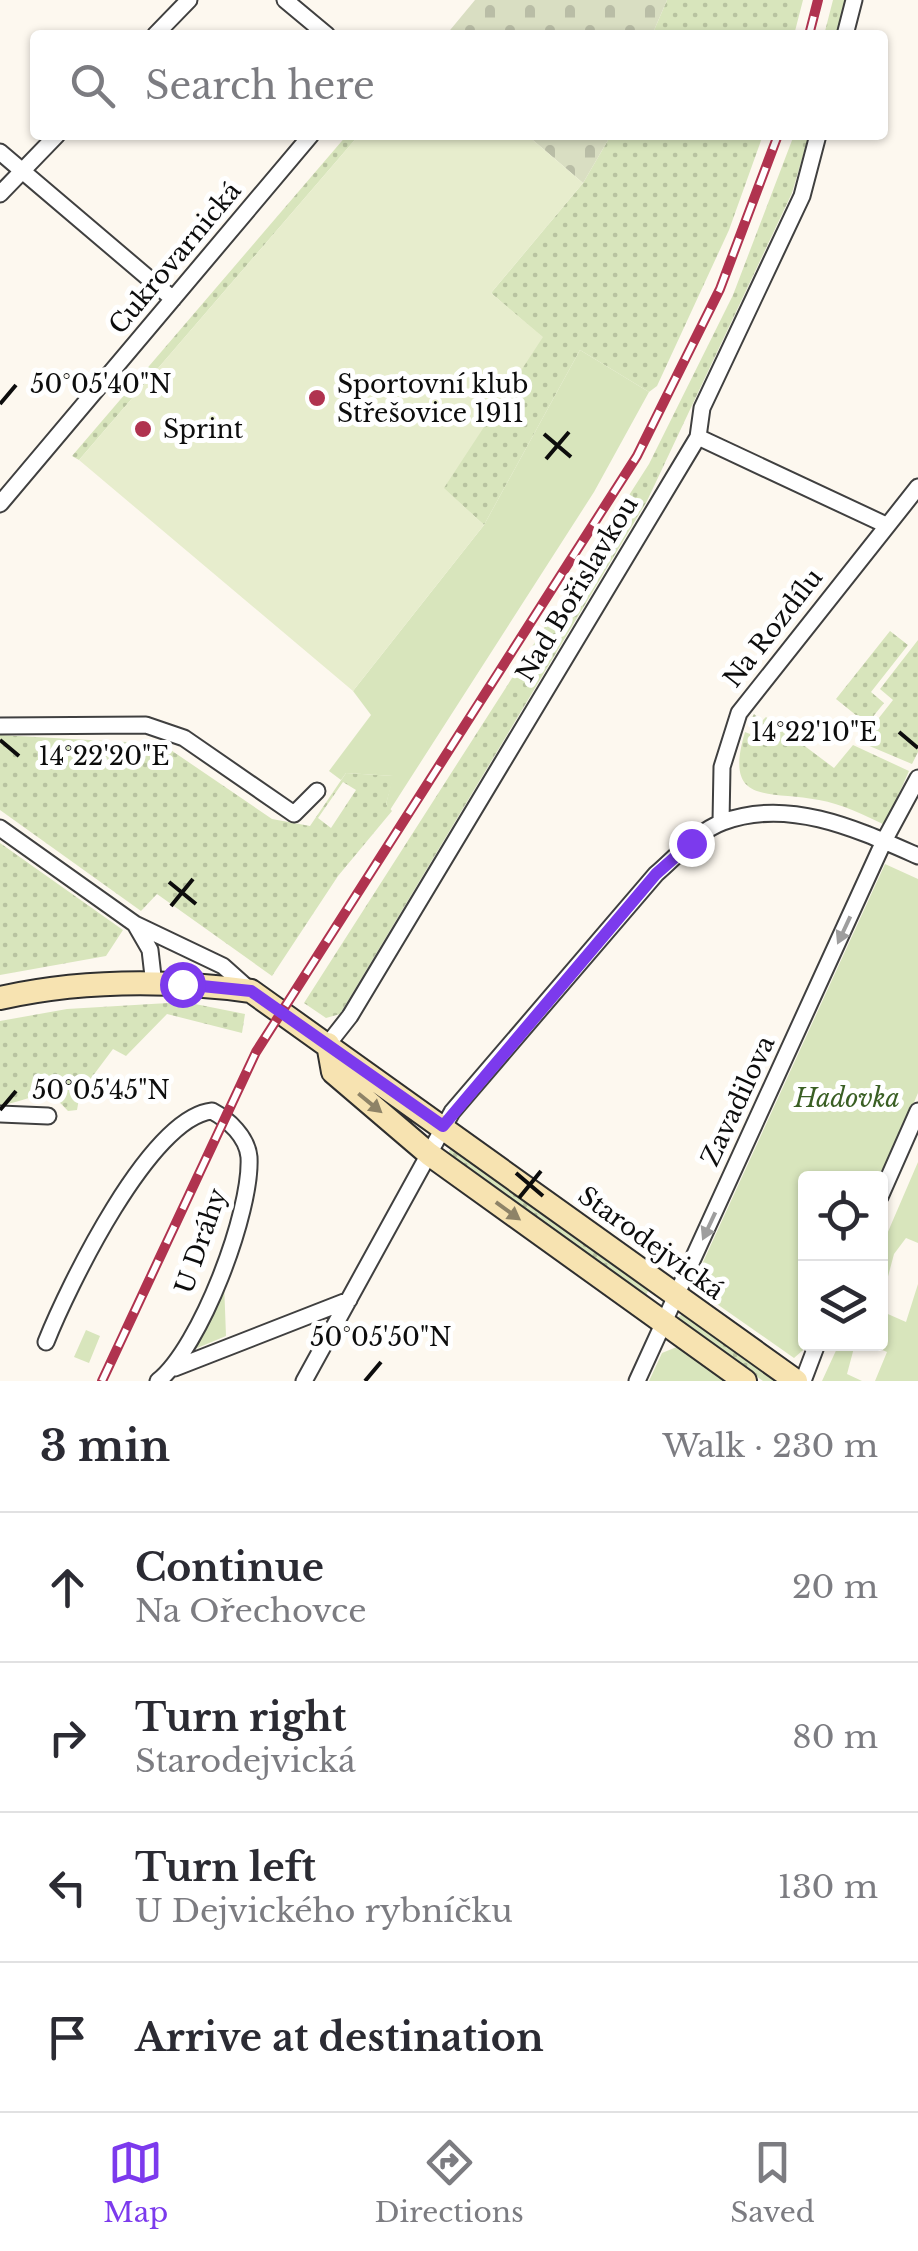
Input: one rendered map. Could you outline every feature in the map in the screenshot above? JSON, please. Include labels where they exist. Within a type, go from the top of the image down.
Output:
[{"type":"street","points":[[160,30],[189,0]]},
{"type":"street","points":[[286,0],[321,30]]},
{"type":"street","points":[[846,30],[854,0]]},
{"type":"street","points":[[0,194],[52,140]]},
{"type":"street","name":"Cukrovarnická","points":[[0,504],[306,140]]},
{"type":"street","name":"Nad Bořislavkou","points":[[328,1044],[350,1016],[698,438],[702,408],[802,196],[817,140]]},
{"type":"street","points":[[0,152],[173,298]]},
{"type":"street","points":[[698,438],[886,525]]},
{"type":"street","name":"Na Rozdílu","points":[[722,822],[722,767],[739,713],[918,487]]},
{"type":"street","points":[[0,726],[146,726],[184,738],[294,814],[317,791]]},
{"type":"street","name":"Zavadilova","points":[[637,1381],[884,841],[918,778]]},
{"type":"street","points":[[304,1381],[443,1126],[656,874],[722,822],[765,813],[812,816],[918,856]]},
{"type":"street","name":"Starodejvická","points":[[0,828],[135,924],[223,966],[251,991],[799,1381]]},
{"type":"street","points":[[135,924],[150,950],[154,984]]},
{"type":"street","points":[[0,998],[72,986],[154,984],[251,991]]},
{"type":"street","name":"Starodejvická","points":[[328,1044],[329,1065],[339,1078],[429,1154],[745,1381]]},
{"type":"street","name":"U Dráhy","points":[[46,1342],[69,1284],[144,1166],[180,1124],[212,1111],[243,1139],[249,1155],[246,1192],[218,1281],[175,1368],[158,1381]]},
{"type":"street","points":[[888,1179],[918,1111]]},
{"type":"street","points":[[0,1114],[48,1116]]},
{"type":"street","points":[[175,1368],[258,1332],[349,1300]]},
{"type":"street","points":[[799,1381],[814,1351]]},
{"type":"green space","points":[[475,0],[667,0],[654,30],[450,30]]},
{"type":"green space","points":[[667,0],[803,0],[795,30],[654,30]]},
{"type":"green space","points":[[833,0],[846,0],[838,30],[825,30]]},
{"type":"green space","points":[[343,140],[355,140],[79,460],[72,456]]},
{"type":"green space","name":"Sportovní klub Střešovice 1911","points":[[355,140],[533,140],[583,183],[491,293],[543,337],[444,488],[484,525],[353,691],[79,460]]},
{"type":"green space","points":[[533,140],[608,140],[583,183]]},
{"type":"green space","points":[[608,140],[761,140],[729,230],[657,386],[649,392],[580,350],[484,525],[443,488],[542,337],[491,293],[583,183]]},
{"type":"green space","points":[[792,140],[808,140],[792,193],[647,501],[340,1014],[326,1018],[304,1003],[649,464],[733,295]]},
{"type":"green space","points":[[580,350],[649,392],[594,492],[390,810],[386,804],[393,776],[346,773],[341,780],[329,771],[371,715],[353,691],[484,525]]},
{"type":"green space","points":[[890,631],[908,645],[871,692],[884,703],[867,724],[836,699]]},
{"type":"green space","points":[[918,640],[918,752],[912,764],[860,742],[893,700],[880,689]]},
{"type":"green space","points":[[754,714],[762,721],[766,717],[834,768],[853,745],[909,771],[885,825],[836,804],[767,794],[745,783],[740,756],[745,732],[750,734],[754,725],[750,721]]},
{"type":"green space","points":[[0,735],[162,744],[272,819],[310,826],[346,773],[394,776],[386,804],[392,811],[338,876],[272,976],[157,894],[141,911],[0,810]],"holes":[[[343,782],[356,790],[331,828],[318,818]]]},
{"type":"green space","points":[[0,843],[123,930],[106,956],[0,975]]},
{"type":"green space","name":"Hadovka","points":[[885,864],[918,879],[918,1093],[885,1171],[798,1171],[798,1351],[802,1351],[794,1358],[704,1295],[696,1288],[698,1273]]},
{"type":"green space","points":[[185,1002],[245,1014],[242,1033],[167,1014],[126,1056],[113,1049],[80,1093],[77,1110],[68,1111],[44,1096],[0,1105],[0,1021],[67,1009]]},
{"type":"green space","points":[[452,1146],[650,1286],[645,1298],[447,1155]]},
{"type":"green space","points":[[918,1162],[918,1243],[906,1238],[894,1254],[888,1276],[888,1232]]},
{"type":"green space","points":[[224,1282],[226,1336],[190,1351]]},
{"type":"green space","points":[[918,1284],[918,1381],[875,1381],[888,1351],[888,1314],[906,1322]]},
{"type":"green space","points":[[684,1313],[782,1381],[763,1381],[680,1322],[678,1317]]},
{"type":"green space","points":[[86,1330],[100,1336],[89,1363],[74,1357]]},
{"type":"green space","points":[[679,1346],[731,1381],[649,1381],[662,1353]]},
{"type":"green space","points":[[836,1351],[853,1351],[847,1374],[862,1381],[822,1381]]},
{"type":"railway","points":[[810,30],[818,0]]},
{"type":"railway","points":[[102,1381],[256,1052],[637,456],[720,289],[776,140]]},
{"type":"place","name":"Sportovní klub Střešovice 1911","points":[[317,398]]},
{"type":"place","name":"Sprint","points":[[143,429]]},
{"type":"route","points":[[182,984],[251,991],[268,1000],[443,1126],[656,874],[691,843]]}]
